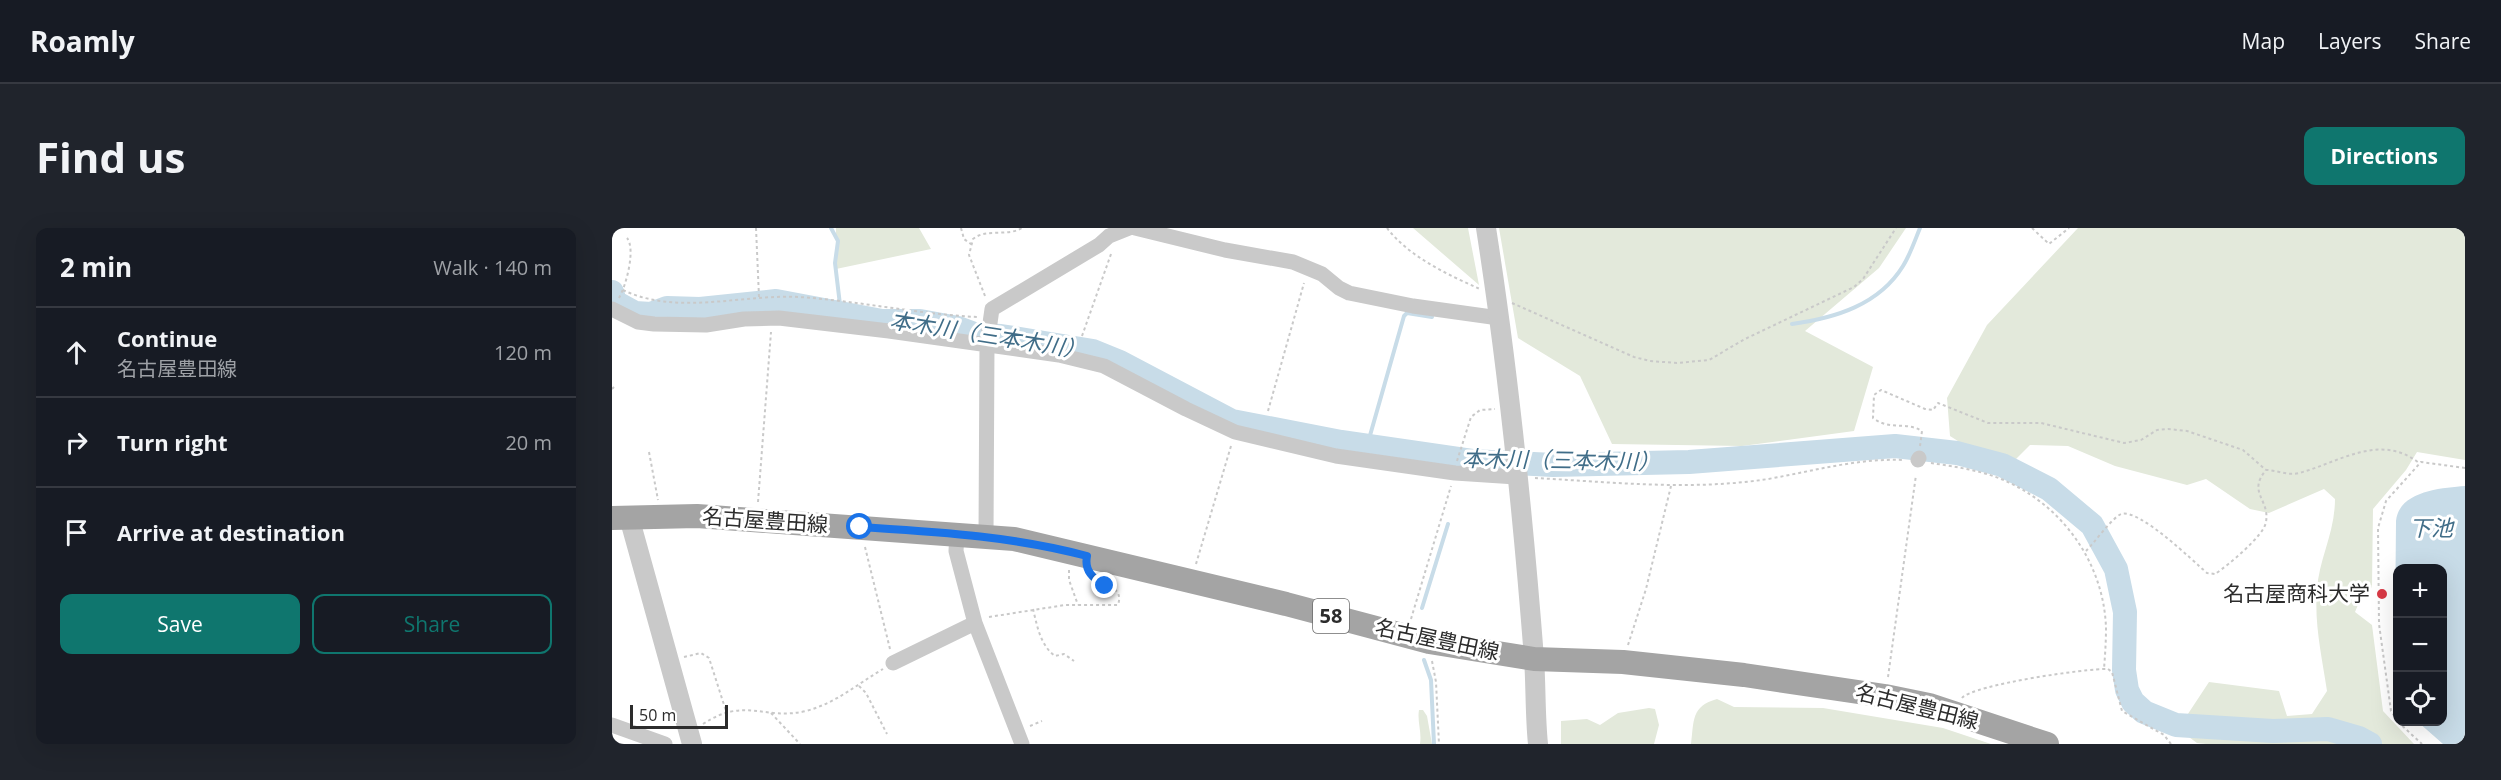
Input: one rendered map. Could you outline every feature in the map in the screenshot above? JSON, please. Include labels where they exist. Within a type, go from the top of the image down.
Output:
[{"type":"main road","name":"名古屋豊田線","points":[[620,517],[697,516],[986,536],[1046,545],[1433,643],[1534,659],[1623,663],[1744,675],[1885,696],[1952,712],[2047,744]]},
{"type":"street","points":[[986,536],[987,344],[991,315],[1099,245],[1106,232],[1129,228]]},
{"type":"street","points":[[1136,228],[1225,250],[1293,262],[1322,274],[1349,293],[1413,306],[1499,318]]},
{"type":"street","points":[[1486,228],[1497,296],[1516,476],[1534,659],[1538,744]]},
{"type":"street","points":[[612,309],[638,321],[675,326],[772,319],[796,320],[1059,355],[1104,366],[1235,432],[1336,456],[1455,473],[1516,476]]},
{"type":"street","points":[[612,725],[666,744],[690,739],[669,660],[620,517]]},
{"type":"street","points":[[957,534],[957,551],[975,622],[1022,744]]},
{"type":"street","points":[[893,663],[975,622]]},
{"type":"path","points":[[756,228],[759,297]]},
{"type":"path","points":[[961,228],[964,239],[971,244]]},
{"type":"path","points":[[623,290],[653,301],[709,301],[759,297],[831,300],[942,314],[991,315],[969,255],[971,244],[981,233],[1014,232],[1022,228]]},
{"type":"path","points":[[1387,228],[1405,246],[1428,262],[1497,296],[1634,357],[1677,363],[1709,360],[1745,339],[1854,286],[1863,279],[1896,228]]},
{"type":"path","points":[[2032,228],[2049,244],[2069,228]]},
{"type":"path","points":[[1082,336],[1114,244],[1106,232]]},
{"type":"path","points":[[621,295],[630,247],[627,238]]},
{"type":"path","points":[[1268,411],[1308,268]]},
{"type":"path","points":[[756,520],[772,319]]},
{"type":"path","points":[[1921,436],[1922,431],[1917,428],[1882,426],[1873,418],[1874,395],[1881,390],[1933,410],[1938,403],[1988,423],[2041,423],[2124,442],[2141,440],[2157,430],[2187,431],[2243,450],[2266,470],[2297,473],[2363,450],[2398,453],[2419,464],[2437,463],[2465,468]]},
{"type":"path","points":[[1460,448],[1475,413],[1480,410],[1509,409]]},
{"type":"path","points":[[1192,581],[1235,432]]},
{"type":"path","points":[[649,453],[660,516]]},
{"type":"path","points":[[1516,476],[1671,486],[1768,479],[1842,463],[1881,459],[1918,459],[1983,473],[2010,483],[2038,499],[2086,551],[2099,588],[2106,626],[2104,669]]},
{"type":"path","points":[[1885,696],[1918,459]]},
{"type":"path","points":[[2393,714],[2379,624],[2378,528],[2386,501],[2419,464]]},
{"type":"path","points":[[2086,551],[2118,516],[2127,514],[2143,520],[2207,573],[2215,574],[2246,548],[2265,526],[2267,516],[2258,487],[2260,477],[2266,470]]},
{"type":"path","points":[[1406,636],[1455,473]]},
{"type":"path","points":[[1623,663],[1646,589],[1671,486]]},
{"type":"path","points":[[690,739],[726,711],[793,713],[806,711],[842,697],[893,663],[860,527]]},
{"type":"path","points":[[975,622],[1033,608],[1118,605],[1121,597],[1118,591],[1093,577],[1080,554]]},
{"type":"path","points":[[1078,605],[1069,580],[1080,554]]},
{"type":"path","points":[[1033,608],[1040,636],[1051,654],[1055,656],[1064,654],[1074,661]]},
{"type":"path","points":[[1433,643],[1431,656],[1436,682],[1438,744]]},
{"type":"path","points":[[669,660],[701,653],[709,658],[726,711]]},
{"type":"path","points":[[1952,712],[1965,694],[1975,690],[2011,682],[2104,669],[2112,672],[2122,711],[2164,735],[2171,744]]},
{"type":"path","points":[[859,686],[866,693],[887,734]]},
{"type":"path","points":[[771,712],[800,744]]},
{"type":"path","points":[[2403,726],[2422,744]]},
{"type":"shaded area","points":[[836,228],[919,228],[931,249],[836,269]]},
{"type":"shaded area","points":[[1413,228],[1468,228],[1479,285]]},
{"type":"shaded area","points":[[1499,228],[1906,228],[1879,268],[1805,331],[1873,367],[1854,431],[1742,446],[1612,444],[1580,376],[1518,338]]},
{"type":"shaded area","points":[[2078,228],[2465,228],[2465,460],[2417,452],[2406,470],[2373,509],[2372,587],[2360,600],[2355,612],[2372,625],[2383,711],[2393,722],[2393,726],[2397,726],[2414,744],[2206,744],[2197,743],[2178,729],[2209,682],[2279,691],[2287,716],[2312,714],[2327,691],[2316,603],[2318,578],[2332,523],[2335,499],[2324,489],[2269,513],[2250,509],[2206,479],[2187,485],[2115,466],[2068,446],[2030,445],[2012,463],[1969,448],[1950,436],[1947,398],[1987,325]]},
{"type":"shaded area","points":[[1717,699],[1734,707],[1823,708],[1943,728],[1991,744],[1691,744],[1698,710]]},
{"type":"shaded area","points":[[1655,709],[1659,725],[1654,744],[1561,744],[1561,721],[1587,719],[1600,725],[1618,713]]},
{"type":"shaded area","points":[[1419,710],[1423,710],[1427,716],[1432,744],[1420,744]]},
{"type":"water","name":"下池","points":[[2465,486],[2465,744],[2443,744],[2423,726],[2447,726],[2447,564],[2396,564],[2396,521],[2399,511],[2413,497],[2445,488]]},
{"type":"waterway","points":[[831,228],[838,241],[835,263],[841,313]]},
{"type":"waterway","points":[[1792,324],[1840,313],[1869,300],[1882,291],[1903,266],[1920,228]]},
{"type":"waterway","name":"本木川（三本木川）","points":[[612,292],[615,302],[635,313],[651,314],[667,308],[700,309],[776,301],[882,321],[920,321],[958,328],[977,335],[1001,336],[1093,351],[1120,362],[1232,421],[1341,442],[1472,461],[1553,465],[1689,462],[1895,446],[1957,453],[2002,465],[2049,489],[2092,525],[2116,569],[2125,612],[2124,670],[2127,690],[2133,702],[2144,712],[2176,725],[2273,731],[2328,729],[2359,738],[2370,744]]},
{"type":"waterway","points":[[1367,446],[1404,316],[1407,313],[1432,317]]},
{"type":"waterway","points":[[1422,608],[1448,524]]},
{"type":"waterway","points":[[1424,660],[1431,680],[1434,744]]},
{"type":"place","name":"名古屋商科大学","points":[[2382,594]]},
{"type":"route","points":[[860,527],[986,536],[1046,545],[1087,556],[1087,570],[1105,586]]}]
